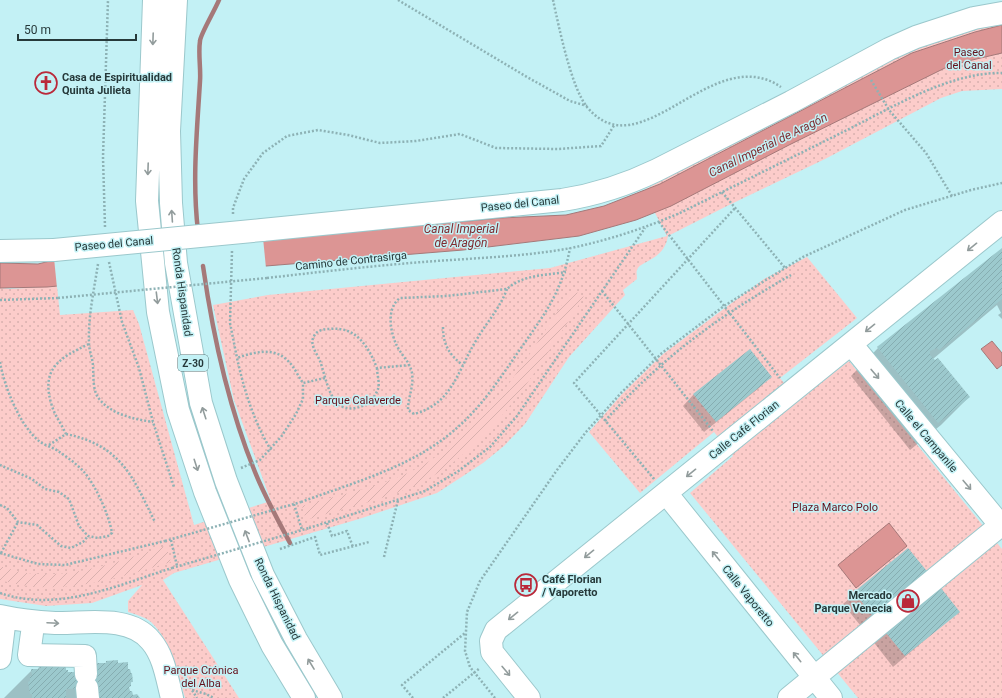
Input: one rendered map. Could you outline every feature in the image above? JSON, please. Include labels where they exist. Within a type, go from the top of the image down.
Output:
[{"type":"main road","name":"Z-30","points":[[154,0],[147,201],[158,312],[178,410],[205,492],[240,580],[272,645],[304,698]]},
{"type":"main road","name":"Ronda Hispanidad","points":[[176,0],[169,131],[172,203],[176,263],[201,403],[226,481],[263,575],[296,639],[331,698]]},
{"type":"main road","name":"Paseo del Canal","points":[[0,251],[54,250],[562,200],[586,196],[635,180],[791,102],[889,48],[916,37],[974,18],[1002,13]]},
{"type":"main road","name":"Calle Café Florian","points":[[529,698],[491,649],[491,641],[496,630],[660,486],[791,392],[1002,222]]},
{"type":"main road","name":"Calle el Campanile","points":[[851,344],[1002,526]]},
{"type":"main road","name":"Calle Vaporetto","points":[[660,486],[831,698]]},
{"type":"main road","points":[[789,698],[1002,526]]},
{"type":"main road","points":[[0,658],[2,617],[49,622],[114,623],[136,629],[145,634],[157,649],[182,694]]},
{"type":"main road","points":[[32,633],[29,655],[85,656],[87,687]]},
{"type":"path","points":[[104,231],[103,157],[108,0]]},
{"type":"path","points":[[398,0],[527,77],[570,101],[587,106]]},
{"type":"path","points":[[553,0],[577,89],[587,106],[600,118],[615,124],[630,126],[645,122],[714,84],[730,78],[748,76],[772,82],[780,86],[791,102]]},
{"type":"path","points":[[862,64],[888,110],[926,153],[952,196]]},
{"type":"path","name":"Camino de Contrasirga","points":[[0,300],[58,298],[570,248],[645,228],[659,222],[888,110],[904,100],[965,77],[987,73],[1002,73]]},
{"type":"path","points":[[233,216],[233,208],[244,179],[263,153],[287,136],[318,130],[348,135],[380,143],[416,141],[460,134],[496,148],[558,149],[602,146],[615,124]]},
{"type":"path","points":[[495,698],[470,667],[465,651],[467,612],[480,581],[557,470],[601,416],[656,359],[724,306],[803,256],[898,214],[952,196],[1002,183]]},
{"type":"path","points":[[722,192],[785,268]]},
{"type":"path","points":[[660,486],[574,383],[735,208]]},
{"type":"path","points":[[659,222],[791,392]]},
{"type":"path","points":[[0,593],[40,599],[73,598],[177,566],[327,523],[398,500],[431,487],[457,472],[490,447],[517,416],[645,228]]},
{"type":"path","points":[[232,247],[230,323],[237,358],[249,402],[270,450]]},
{"type":"path","points":[[18,522],[0,553],[38,564],[65,565],[170,540],[301,502],[386,470],[423,452],[459,426],[490,392],[549,308],[566,272],[570,248]]},
{"type":"path","points":[[108,259],[122,322],[139,368],[153,422],[174,487]]},
{"type":"path","points":[[99,262],[90,316],[89,344],[93,367],[94,386],[99,399],[112,410],[132,419],[153,422]]},
{"type":"path","points":[[507,289],[447,296],[400,298],[395,302],[391,310],[394,337],[397,346],[410,365],[412,392],[408,402],[408,410],[414,414],[426,411],[442,400],[457,379],[477,338],[502,302],[507,289],[513,283],[522,279],[566,272]]},
{"type":"path","points":[[606,421],[632,391],[704,329],[729,312],[791,275]]},
{"type":"path","points":[[195,278],[196,286]]},
{"type":"path","points":[[602,292],[713,431]]},
{"type":"path","points":[[443,326],[443,336],[450,353],[463,365]]},
{"type":"path","points":[[324,329],[347,329],[355,333],[371,353],[377,368],[378,388],[372,400],[364,406],[356,408],[341,406],[335,400],[325,378],[312,343],[313,337],[316,332],[324,329]]},
{"type":"path","points":[[66,434],[52,408],[49,391],[51,376],[55,364],[65,355],[89,344]]},
{"type":"path","points":[[237,358],[250,353],[278,353],[288,360],[303,383],[303,399],[296,414],[270,450],[260,460],[239,469],[237,462]]},
{"type":"path","points":[[0,362],[14,406],[26,426],[39,441],[48,445],[84,472],[95,489],[110,522],[112,533],[108,536],[98,538],[88,536],[79,526],[69,499],[59,492],[45,489],[32,479],[0,465]]},
{"type":"path","points":[[377,368],[410,365]]},
{"type":"path","points":[[303,383],[325,378]]},
{"type":"path","points":[[48,445],[66,434],[84,438],[98,444],[122,462],[133,476],[155,522]]},
{"type":"path","points":[[384,557],[398,500]]},
{"type":"path","points":[[294,504],[302,530]]},
{"type":"path","points":[[0,505],[7,508],[18,522],[37,525],[49,538],[61,546],[71,548],[83,542],[88,536]]},
{"type":"path","points":[[255,512],[258,520]]},
{"type":"path","points":[[327,523],[332,536],[347,531],[353,547]]},
{"type":"path","points":[[263,534],[268,548]]},
{"type":"path","points":[[280,549],[314,537],[320,556],[368,542]]},
{"type":"path","points":[[170,540],[177,566]]},
{"type":"path","points":[[412,698],[402,685],[466,632]]},
{"type":"path","points":[[443,698],[480,668]]},
{"type":"path","points":[[182,694],[206,694],[214,698]]},
{"type":"green space","name":"Parque Calaverde","points":[[1002,22],[1002,89],[962,91],[941,98],[825,159],[668,236],[662,251],[639,267],[637,271],[637,279],[623,290],[625,295],[569,357],[525,424],[504,446],[483,463],[437,493],[359,519],[174,573],[163,580],[239,698],[185,698],[173,657],[164,638],[149,620],[128,612],[128,601],[142,585],[92,603],[46,606],[0,599],[0,288],[10,289],[57,286],[60,315],[133,310],[139,324],[194,525],[271,501],[234,400],[213,305],[268,295],[550,268],[667,236],[655,213],[646,189],[918,43]]},
{"type":"green space","name":"Plaza Marco Polo","points":[[807,257],[857,318],[780,378],[798,400],[849,361],[1002,549],[1002,698],[858,698],[690,493],[733,456],[714,432],[640,493],[589,432],[622,394],[663,354],[764,279]]},
{"type":"green space","points":[[572,289],[584,297],[536,371],[500,418],[458,459],[419,484],[388,496],[306,520],[302,506],[396,478],[425,464],[449,447],[490,407],[508,385],[525,362]]},
{"type":"green space","points":[[166,546],[171,562],[108,580],[65,587],[43,587],[22,585],[0,580],[0,566],[21,572],[42,574],[63,573],[105,565]]},
{"type":"water","name":"Canal Imperial de Aragón","points":[[1002,25],[1002,53],[951,65],[789,145],[671,206],[636,220],[579,236],[463,250],[266,266],[47,287],[0,288],[0,263],[38,264],[54,260],[501,218],[566,215],[604,206],[660,184],[912,53],[975,32]]},
{"type":"water","points":[[992,341],[1002,353],[1002,365],[997,369],[981,349]]},
{"type":"water","points":[[889,523],[907,546],[856,588],[838,565]]},
{"type":"pier","points":[[263,238],[266,268],[57,288],[54,258]]},
{"type":"building","points":[[1002,248],[1002,299],[939,350],[937,348],[930,351],[930,355],[935,360],[938,358],[970,397],[938,423],[877,347]]},
{"type":"building","points":[[750,349],[772,377],[716,422],[693,394]]},
{"type":"building","points":[[908,548],[931,576],[876,620],[854,592]]},
{"type":"building","points":[[937,583],[960,612],[905,656],[882,628]]},
{"type":"building","points":[[118,660],[118,663],[128,662],[128,669],[130,669],[132,673],[133,682],[131,682],[131,686],[129,687],[130,691],[132,691],[133,695],[137,694],[140,698],[97,698],[87,688],[66,689],[66,698],[32,698],[32,694],[30,694],[28,682],[30,681],[30,676],[32,676],[31,669],[40,669],[40,665],[66,666],[66,670],[68,670],[68,672],[74,672],[74,675],[86,674],[94,663],[106,663],[106,661]]},
{"type":"waterway","points":[[198,231],[195,175],[200,76],[199,46],[202,33],[219,0]]},
{"type":"waterway","points":[[203,266],[217,345],[229,396],[237,422],[245,447],[259,481],[290,543]]},
{"type":"place","name":"Casa de Espiritualidad Quinta Julieta","points":[[46,83]]},
{"type":"place","name":"Café Florian / Vaporetto","points":[[526,585]]},
{"type":"place","name":"Mercado Parque Venecia","points":[[908,601]]},
{"type":"park label","name":"Parque Crónica del Alba","points":[[201,676]]}]
